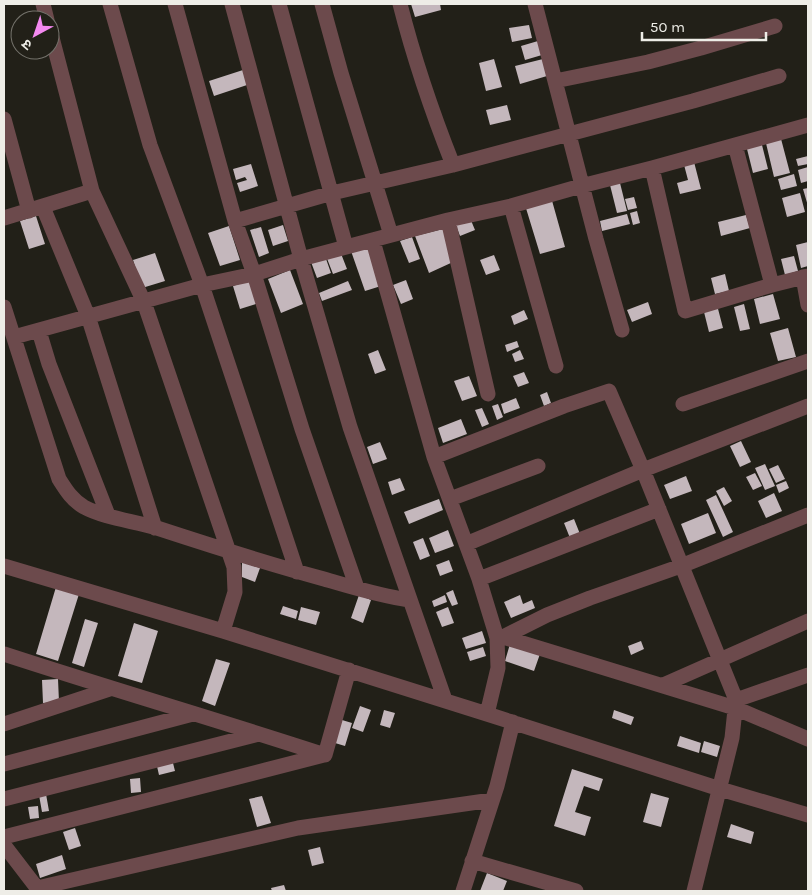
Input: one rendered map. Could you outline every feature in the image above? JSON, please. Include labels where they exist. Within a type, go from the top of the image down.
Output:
[{"type":"street","points":[[110,4],[150,145],[202,285],[297,572]]},
{"type":"street","points":[[175,4],[235,221],[254,274],[302,429],[357,588]]},
{"type":"street","points":[[232,4],[286,206],[350,427],[444,700]]},
{"type":"street","points":[[280,4],[346,247]]},
{"type":"street","points":[[322,4],[391,235]]},
{"type":"street","points":[[400,4],[430,106],[453,165]]},
{"type":"street","points":[[535,4],[581,186],[622,330]]},
{"type":"street","points":[[555,81],[657,59],[775,26]]},
{"type":"street","points":[[58,60],[92,191],[144,302],[234,567],[235,592],[223,631]]},
{"type":"street","points":[[235,221],[332,193],[453,165],[779,76]]},
{"type":"street","points":[[4,119],[36,209],[88,316],[155,528]]},
{"type":"street","points":[[14,337],[202,285],[254,274],[301,259],[448,220],[511,206],[808,125]]},
{"type":"street","points":[[735,146],[772,285]]},
{"type":"street","points":[[652,168],[685,311],[806,277],[808,305]]},
{"type":"street","points":[[4,218],[92,191]]},
{"type":"street","points":[[511,206],[556,366]]},
{"type":"street","points":[[448,220],[488,394]]},
{"type":"street","points":[[373,241],[434,457],[500,638],[498,668],[487,714]]},
{"type":"street","points":[[4,307],[59,479],[68,494],[82,506],[297,572],[384,597],[409,600]]},
{"type":"street","points":[[39,331],[49,364],[108,515]]},
{"type":"street","points":[[683,404],[808,361]]},
{"type":"street","points":[[434,457],[609,390],[659,509],[736,704],[732,738],[694,891]]},
{"type":"street","points":[[466,544],[643,470],[808,406]]},
{"type":"street","points":[[450,499],[538,466]]},
{"type":"street","points":[[480,579],[659,509]]},
{"type":"street","points":[[500,638],[547,615],[681,566],[808,515]]},
{"type":"street","points":[[4,563],[349,670],[720,789],[808,815]]},
{"type":"street","points":[[663,685],[808,621]]},
{"type":"street","points":[[500,638],[736,704],[808,738]]},
{"type":"street","points":[[4,654],[110,689],[325,755]]},
{"type":"street","points":[[325,755],[349,670]]},
{"type":"street","points":[[736,704],[808,675]]},
{"type":"street","points":[[4,724],[110,689]]},
{"type":"street","points":[[4,764],[194,714]]},
{"type":"street","points":[[463,891],[492,800],[513,722]]},
{"type":"street","points":[[4,799],[260,734]]},
{"type":"street","points":[[4,837],[325,755]]},
{"type":"street","points":[[4,844],[35,890],[298,828],[492,800]]},
{"type":"street","points":[[472,861],[576,891]]},
{"type":"building","points":[[411,4],[440,4],[441,10],[415,17]]},
{"type":"building","points":[[529,25],[532,38],[512,42],[509,28]]},
{"type":"building","points":[[538,41],[542,55],[525,60],[521,46]]},
{"type":"building","points":[[494,59],[502,87],[486,91],[479,63]]},
{"type":"building","points":[[543,59],[547,76],[520,84],[515,66]]},
{"type":"building","points":[[243,70],[247,85],[214,96],[209,81]]},
{"type":"building","points":[[507,105],[511,120],[490,125],[486,110]]},
{"type":"building","points":[[780,135],[790,173],[774,177],[765,139]]},
{"type":"building","points":[[761,141],[768,169],[753,173],[746,145]]},
{"type":"building","points":[[808,156],[808,164],[798,166],[796,159]]},
{"type":"building","points":[[693,158],[701,189],[680,194],[677,183],[688,180],[683,161]]},
{"type":"building","points":[[251,164],[258,186],[240,192],[237,183],[247,180],[245,177],[236,180],[233,169]]},
{"type":"building","points":[[808,167],[808,181],[801,183],[798,170]]},
{"type":"building","points":[[794,174],[797,186],[781,190],[778,179]]},
{"type":"building","points":[[620,183],[627,211],[617,213],[610,185]]},
{"type":"building","points":[[808,188],[808,206],[803,189]]},
{"type":"building","points":[[800,193],[805,212],[787,217],[782,198]]},
{"type":"building","points":[[551,197],[565,247],[540,254],[525,205]]},
{"type":"building","points":[[634,197],[637,208],[628,210],[625,199]]},
{"type":"building","points":[[637,211],[640,223],[633,225],[630,213]]},
{"type":"building","points":[[627,214],[630,224],[602,231],[600,221]]},
{"type":"building","points":[[746,215],[750,228],[721,236],[718,222]]},
{"type":"building","points":[[36,216],[45,244],[29,249],[20,221]]},
{"type":"building","points":[[470,218],[475,230],[460,236],[455,223]]},
{"type":"building","points":[[283,225],[288,241],[273,246],[268,230]]},
{"type":"building","points":[[229,226],[240,260],[220,266],[208,233]]},
{"type":"building","points":[[261,227],[269,253],[259,257],[250,230]]},
{"type":"building","points":[[443,229],[453,262],[429,273],[415,236]]},
{"type":"building","points":[[412,237],[420,259],[409,263],[400,241]]},
{"type":"building","points":[[808,242],[808,266],[801,268],[796,245]]},
{"type":"building","points":[[367,245],[381,286],[365,291],[351,251]]},
{"type":"building","points":[[340,251],[347,269],[333,274],[326,256]]},
{"type":"building","points":[[155,253],[165,281],[142,288],[133,260]]},
{"type":"building","points":[[494,255],[500,270],[486,275],[480,260]]},
{"type":"building","points":[[325,256],[331,273],[317,278],[311,262]]},
{"type":"building","points":[[794,256],[798,271],[785,275],[781,259]]},
{"type":"building","points":[[290,270],[303,304],[281,313],[268,279]]},
{"type":"building","points":[[725,274],[729,291],[715,294],[711,278]]},
{"type":"building","points":[[251,280],[259,303],[240,309],[233,286]]},
{"type":"building","points":[[406,280],[413,299],[401,304],[393,285]]},
{"type":"building","points":[[348,281],[352,290],[322,301],[319,293]]},
{"type":"building","points":[[773,294],[780,319],[760,324],[754,299]]},
{"type":"building","points":[[648,302],[652,314],[632,322],[627,310]]},
{"type":"building","points":[[744,304],[750,329],[740,331],[734,307]]},
{"type":"building","points":[[717,305],[723,328],[709,332],[703,308]]},
{"type":"building","points":[[524,310],[528,319],[514,325],[511,316]]},
{"type":"building","points":[[788,328],[796,357],[778,361],[770,333]]},
{"type":"building","points":[[517,341],[519,347],[507,352],[505,345]]},
{"type":"building","points":[[378,350],[386,370],[375,374],[368,354]]},
{"type":"building","points":[[520,350],[524,359],[515,362],[512,354]]},
{"type":"building","points":[[524,372],[529,383],[518,387],[513,376]]},
{"type":"building","points":[[469,376],[477,396],[462,401],[454,381]]},
{"type":"building","points":[[547,392],[551,403],[544,406],[540,395]]},
{"type":"building","points":[[516,398],[520,408],[504,414],[501,404]]},
{"type":"building","points":[[498,404],[503,417],[497,420],[492,406]]},
{"type":"building","points":[[482,408],[489,424],[482,427],[475,410]]},
{"type":"building","points":[[461,419],[467,434],[443,443],[438,428]]},
{"type":"building","points":[[741,441],[751,462],[740,467],[730,446]]},
{"type":"building","points":[[380,442],[387,459],[373,464],[367,447]]},
{"type":"building","points":[[765,464],[775,486],[765,490],[755,468]]},
{"type":"building","points":[[778,465],[785,479],[776,483],[769,469]]},
{"type":"building","points":[[755,473],[762,486],[753,490],[746,477]]},
{"type":"building","points":[[686,476],[692,491],[670,499],[664,485]]},
{"type":"building","points":[[400,478],[405,490],[392,495],[388,482]]},
{"type":"building","points":[[786,481],[789,488],[779,493],[776,485]]},
{"type":"building","points":[[724,487],[732,501],[724,506],[716,491]]},
{"type":"building","points":[[774,493],[782,511],[766,518],[758,501]]},
{"type":"building","points":[[716,495],[733,532],[723,537],[706,500]]},
{"type":"building","points":[[439,499],[443,510],[409,524],[404,512]]},
{"type":"building","points":[[708,513],[716,533],[689,544],[681,524]]},
{"type":"building","points":[[574,519],[580,534],[570,538],[564,523]]},
{"type":"building","points":[[448,530],[454,546],[435,553],[429,538]]},
{"type":"building","points":[[423,538],[430,556],[420,560],[413,542]]},
{"type":"building","points":[[449,560],[453,571],[440,576],[436,565]]},
{"type":"building","points":[[242,562],[260,568],[255,582],[242,577]]},
{"type":"building","points":[[56,587],[79,594],[58,661],[36,654]]},
{"type":"building","points":[[453,590],[458,604],[452,606],[446,593]]},
{"type":"building","points":[[359,595],[371,600],[363,623],[351,618]]},
{"type":"building","points":[[445,595],[447,602],[434,607],[432,601]]},
{"type":"building","points":[[520,595],[523,604],[532,600],[535,608],[511,618],[504,602]]},
{"type":"building","points":[[283,606],[298,611],[296,619],[280,614]]},
{"type":"building","points":[[301,607],[320,612],[316,625],[298,620]]},
{"type":"building","points":[[448,607],[454,623],[442,627],[436,612]]},
{"type":"building","points":[[85,619],[98,623],[84,667],[72,663]]},
{"type":"building","points":[[134,623],[158,631],[142,683],[118,676]]},
{"type":"building","points":[[482,631],[486,643],[466,649],[462,638]]},
{"type":"building","points":[[641,641],[644,649],[631,655],[628,646]]},
{"type":"building","points":[[510,644],[540,654],[534,671],[505,661]]},
{"type":"building","points":[[483,647],[486,656],[470,661],[467,652]]},
{"type":"building","points":[[216,659],[230,663],[215,706],[202,701]]},
{"type":"building","points":[[58,679],[59,702],[43,703],[42,680]]},
{"type":"building","points":[[360,706],[371,710],[363,732],[352,728]]},
{"type":"building","points":[[384,710],[395,713],[390,728],[380,725]]},
{"type":"building","points":[[614,710],[634,717],[631,725],[612,718]]},
{"type":"building","points":[[342,720],[352,723],[345,746],[335,743]]},
{"type":"building","points":[[680,736],[701,743],[699,753],[677,746]]},
{"type":"building","points":[[704,741],[720,746],[717,757],[701,752]]},
{"type":"building","points":[[172,759],[175,771],[159,775],[156,762]]},
{"type":"building","points":[[572,769],[603,779],[599,791],[584,786],[575,812],[591,817],[585,836],[554,826]]},
{"type":"building","points":[[140,778],[141,792],[131,793],[130,779]]},
{"type":"building","points":[[651,793],[669,798],[661,827],[643,822]]},
{"type":"building","points":[[46,794],[49,811],[42,812],[39,795]]},
{"type":"building","points":[[262,796],[271,823],[257,827],[249,799]]},
{"type":"building","points":[[38,806],[39,818],[30,819],[28,807]]},
{"type":"building","points":[[731,824],[754,832],[751,844],[727,837]]},
{"type":"building","points":[[75,828],[81,846],[69,850],[63,832]]},
{"type":"building","points":[[320,847],[324,863],[312,866],[308,850]]},
{"type":"building","points":[[62,855],[66,869],[40,878],[36,864]]},
{"type":"building","points":[[487,873],[507,881],[503,891],[480,891]]},
{"type":"building","points":[[284,885],[286,891],[272,891],[271,888]]}]
